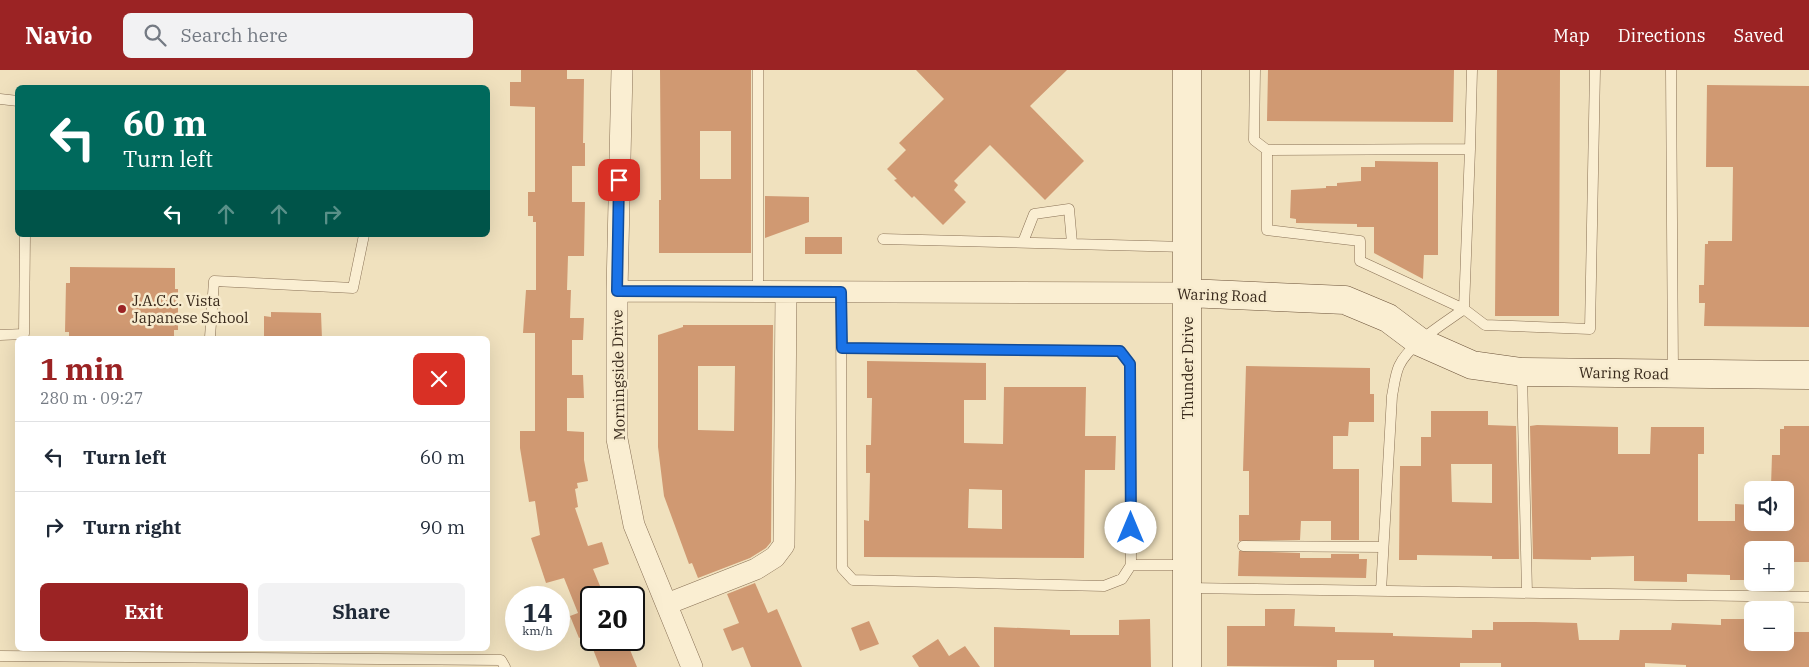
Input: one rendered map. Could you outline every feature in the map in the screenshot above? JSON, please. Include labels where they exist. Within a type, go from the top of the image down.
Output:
[{"type":"street","name":"Morningside Drive","points":[[622,70],[617,291],[617,439],[634,525],[692,667]]},
{"type":"street","name":"Thunder Drive","points":[[1187,70],[1187,667]]},
{"type":"street","name":"Waring Road","points":[[617,291],[1187,293],[1345,300],[1388,318],[1420,342],[1472,365],[1522,372],[1809,375]]},
{"type":"street","points":[[667,604],[756,569],[775,557],[784,545],[786,292]]},
{"type":"lane","points":[[758,70],[758,292]]},
{"type":"lane","points":[[1255,70],[1254,140],[1267,150],[1470,149]]},
{"type":"lane","points":[[1464,309],[1472,70]]},
{"type":"lane","points":[[1267,150],[1267,230],[1360,241],[1360,261],[1464,309],[1485,325],[1590,329],[1595,70]]},
{"type":"lane","points":[[1671,70],[1673,374]]},
{"type":"lane","points":[[0,99],[15,101]]},
{"type":"lane","points":[[1023,242],[1034,214],[1069,209],[1072,244]]},
{"type":"lane","points":[[0,334],[24,334],[25,237]]},
{"type":"lane","points":[[210,336],[214,281],[353,288],[364,237]]},
{"type":"lane","points":[[883,239],[1187,246]]},
{"type":"lane","points":[[841,292],[842,568],[853,580],[1104,586],[1122,579],[1131,565],[1130,364],[1120,351],[842,348]]},
{"type":"lane","points":[[1381,591],[1392,396],[1400,364],[1420,342],[1464,309]]},
{"type":"lane","points":[[1522,372],[1527,593]]},
{"type":"lane","points":[[1242,546],[1383,547]]},
{"type":"lane","points":[[1131,565],[1187,577],[1381,591],[1809,597]]},
{"type":"lane","points":[[0,656],[501,660],[505,667]]},
{"type":"building","points":[[521,70],[567,70],[567,79],[584,79],[583,143],[585,143],[585,166],[572,166],[572,202],[585,202],[584,256],[568,256],[567,290],[571,290],[570,318],[584,318],[583,340],[572,340],[572,375],[583,375],[584,398],[567,398],[567,431],[584,432],[584,460],[588,481],[577,483],[578,488],[575,489],[578,507],[575,508],[588,546],[602,542],[609,564],[593,569],[600,586],[580,586],[579,638],[570,616],[578,613],[570,593],[570,586],[567,586],[564,578],[546,583],[531,538],[540,535],[535,501],[529,502],[520,448],[520,431],[535,431],[535,333],[523,333],[526,290],[536,290],[536,222],[533,222],[533,216],[528,216],[528,192],[535,192],[535,107],[510,106],[510,82],[521,82]]},
{"type":"building","points":[[660,70],[751,70],[751,253],[659,253],[659,200],[661,200]],"holes":[[[700,131],[731,131],[731,179],[700,179]]]},
{"type":"building","points":[[916,70],[1067,70],[1030,106],[1084,161],[1045,200],[990,145],[954,181],[958,185],[954,190],[966,202],[943,225],[914,196],[912,198],[894,180],[897,179],[887,169],[906,150],[899,143],[944,99]]},
{"type":"building","points":[[1268,70],[1454,70],[1453,122],[1267,121]]},
{"type":"building","points":[[1497,70],[1560,70],[1559,316],[1495,316]]},
{"type":"building","points":[[1707,85],[1809,86],[1809,327],[1704,326],[1705,303],[1699,303],[1699,285],[1704,285],[1705,244],[1708,244],[1708,241],[1732,241],[1733,167],[1706,167]]},
{"type":"building","points":[[1375,161],[1438,162],[1438,255],[1424,255],[1423,279],[1374,253],[1374,227],[1357,227],[1357,224],[1296,223],[1296,219],[1290,218],[1291,190],[1326,188],[1326,186],[1337,186],[1337,183],[1361,181],[1361,167],[1375,167]]},
{"type":"building","points":[[765,196],[809,197],[809,222],[765,238]]},
{"type":"building","points":[[805,237],[842,237],[842,254],[805,254]]},
{"type":"building","name":"J.A.C.C. Vista Japanese School","points":[[70,267],[175,268],[175,289],[178,289],[178,330],[174,330],[174,336],[69,336],[69,332],[65,332],[66,283],[70,283]]},
{"type":"building","points":[[271,312],[321,313],[322,336],[264,336],[264,316],[271,317]]},
{"type":"building","points":[[683,325],[773,325],[771,542],[766,548],[750,558],[698,578],[692,563],[689,564],[664,496],[658,447],[658,335],[683,327]],"holes":[[[698,366],[735,366],[734,431],[698,430]]]},
{"type":"building","points":[[867,361],[986,363],[986,400],[964,400],[964,443],[1003,444],[1004,387],[1086,387],[1085,436],[1116,436],[1115,470],[1085,470],[1084,558],[864,557],[864,520],[869,521],[870,473],[866,473],[866,445],[871,445],[872,398],[867,398]],"holes":[[[969,489],[1002,490],[1002,529],[968,528]]]},
{"type":"building","points":[[1246,366],[1370,368],[1370,394],[1374,394],[1374,422],[1349,422],[1348,436],[1333,436],[1333,469],[1359,469],[1359,540],[1331,540],[1331,521],[1301,521],[1300,540],[1239,541],[1239,515],[1249,515],[1249,471],[1243,471]]},
{"type":"building","points":[[1431,411],[1488,411],[1488,425],[1516,426],[1519,559],[1492,559],[1492,556],[1417,555],[1417,560],[1399,560],[1400,466],[1421,466],[1421,437],[1431,437]],"holes":[[[1451,464],[1492,464],[1492,503],[1452,502]]]},
{"type":"building","points":[[1530,426],[1618,427],[1618,454],[1650,454],[1651,427],[1704,427],[1704,454],[1698,454],[1698,521],[1735,521],[1735,504],[1744,505],[1744,531],[1794,531],[1794,481],[1771,481],[1772,455],[1780,455],[1780,429],[1784,429],[1784,426],[1809,426],[1809,562],[1794,562],[1794,541],[1744,541],[1744,580],[1730,580],[1730,575],[1687,574],[1687,582],[1634,581],[1634,556],[1591,557],[1591,560],[1533,559]]},
{"type":"building","points":[[1239,551],[1300,553],[1300,558],[1331,558],[1331,554],[1359,554],[1359,559],[1367,559],[1366,578],[1238,576]]},
{"type":"building","points":[[755,583],[768,613],[777,609],[802,667],[751,667],[743,647],[732,651],[723,629],[739,623],[727,594]]},
{"type":"building","points":[[1265,609],[1295,609],[1294,626],[1335,627],[1335,632],[1393,633],[1393,636],[1472,638],[1472,630],[1493,630],[1493,622],[1577,623],[1579,640],[1619,640],[1620,630],[1671,630],[1672,623],[1721,625],[1721,619],[1744,619],[1744,651],[1794,651],[1794,632],[1809,632],[1809,667],[1686,667],[1686,665],[1645,663],[1645,667],[1501,667],[1501,663],[1460,663],[1460,667],[1374,667],[1374,660],[1337,660],[1337,667],[1227,666],[1227,626],[1265,626]]},
{"type":"building","points":[[1150,619],[1151,667],[994,667],[994,627],[1070,630],[1070,635],[1119,635],[1119,620]]},
{"type":"building","points":[[869,621],[879,644],[860,651],[851,628]]},
{"type":"building","points":[[938,639],[949,656],[965,646],[980,667],[919,667],[912,656]]},
{"type":"building","points":[[594,651],[630,651],[637,667],[600,667]]},
{"type":"place","name":"J.A.C.C. Vista Japanese School","points":[[122,309]]},
{"type":"route","points":[[619,180],[617,291],[841,292],[842,348],[1120,351],[1130,364],[1131,528]]}]
